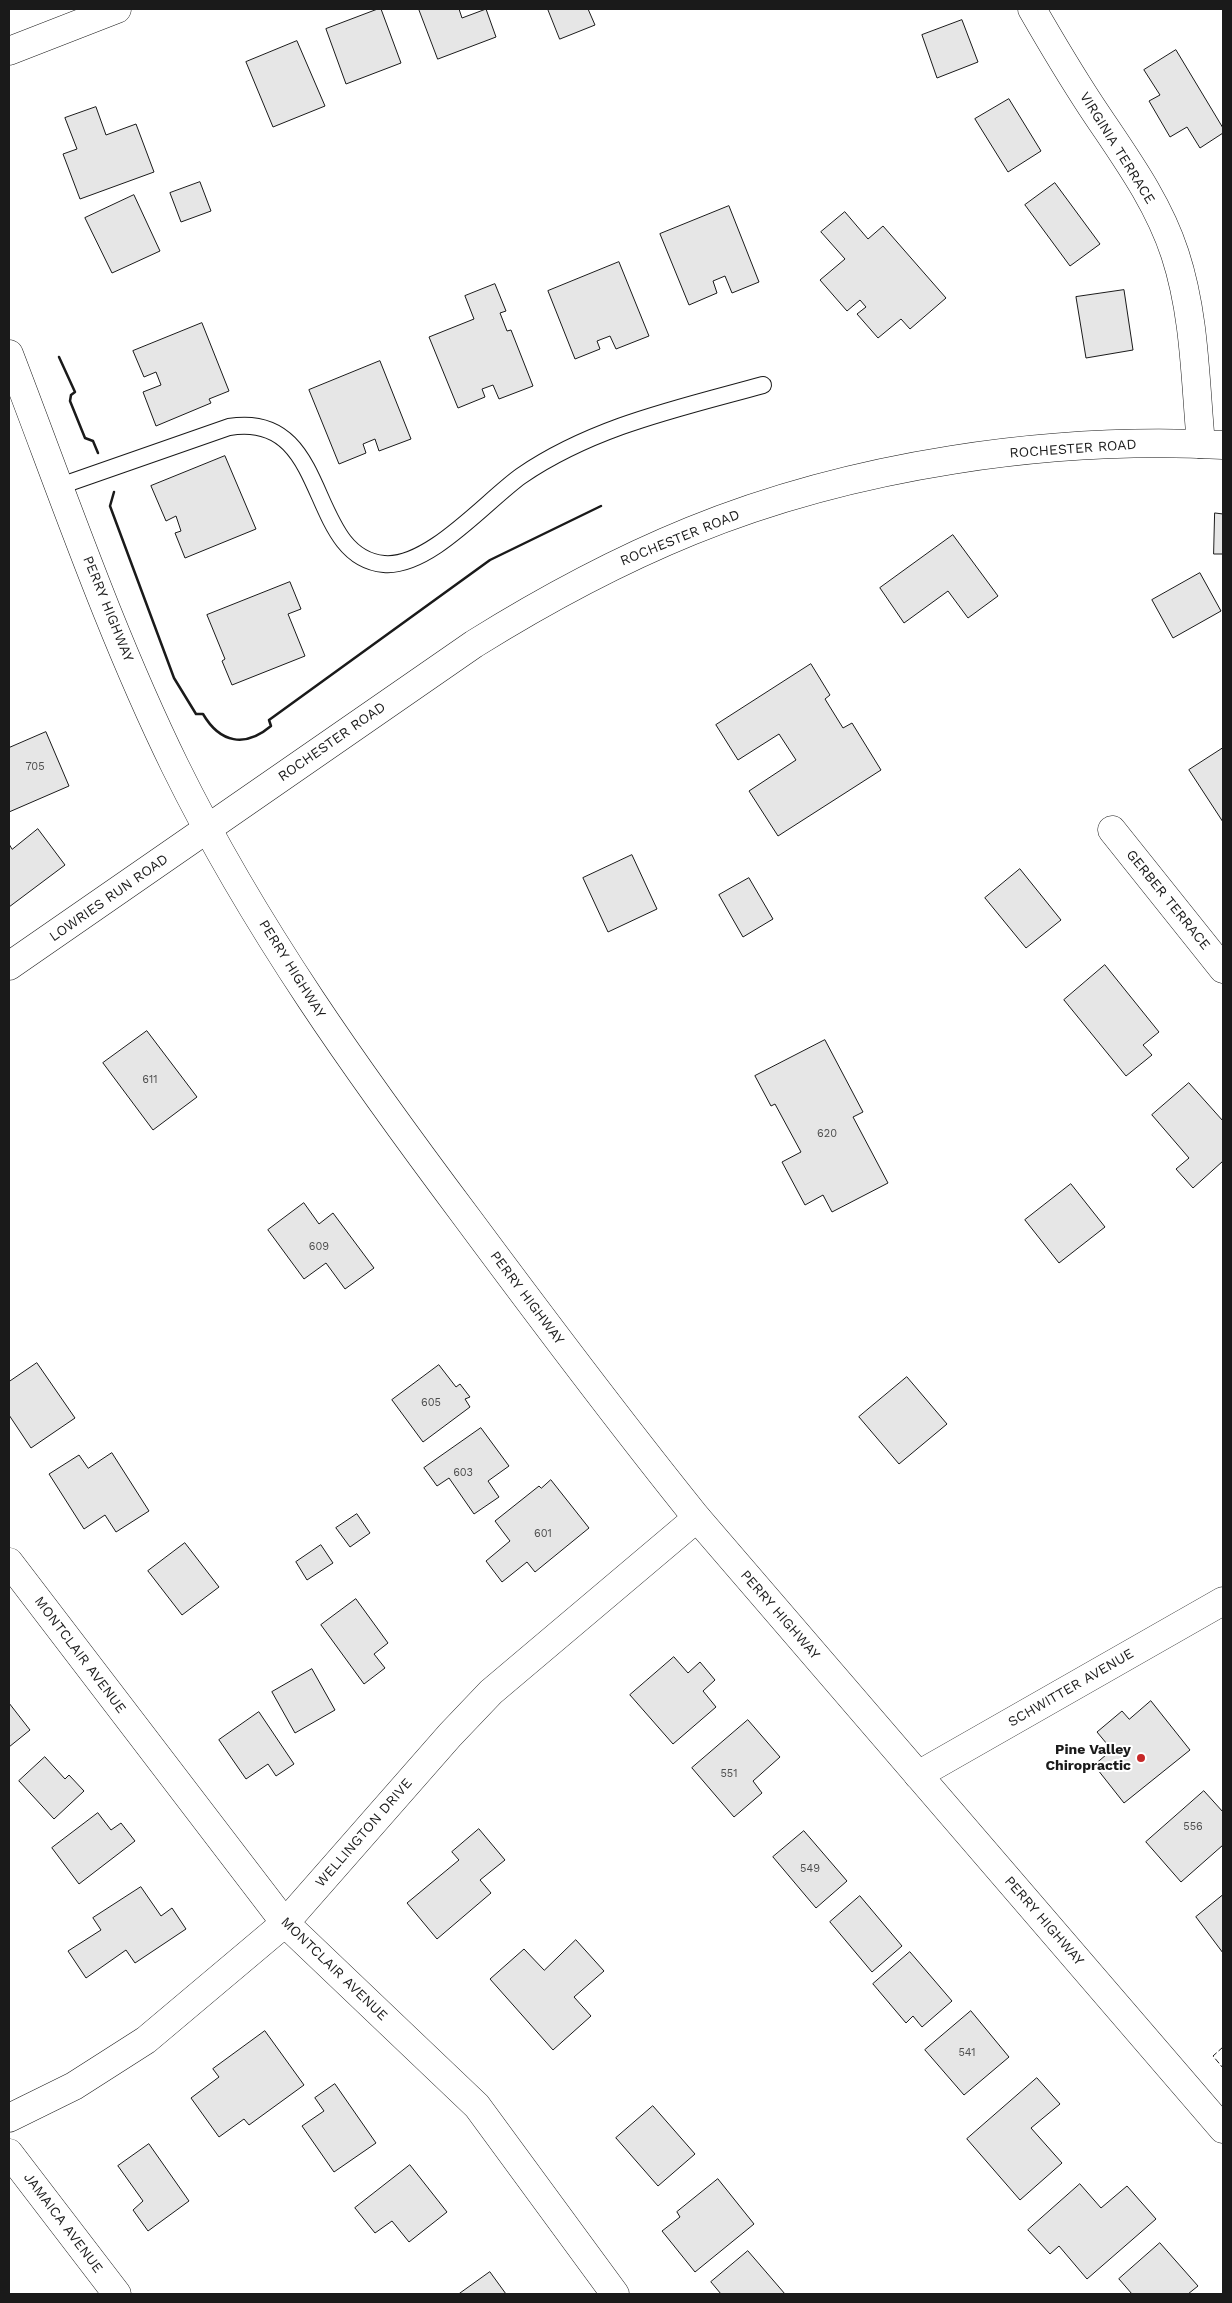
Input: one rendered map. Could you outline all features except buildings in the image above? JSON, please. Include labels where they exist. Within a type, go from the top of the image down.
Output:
[{"type":"street","points":[[9,51],[117,9]]},
{"type":"street","name":"VIRGINIA TERRACE","points":[[1032,9],[1062,61],[1133,168],[1158,214],[1174,252],[1185,291],[1212,445]]},
{"type":"street","name":"PERRY HIGHWAY","points":[[9,354],[144,698],[176,767],[250,903],[302,987],[369,1086],[618,1420],[697,1518],[1223,2129]]},
{"type":"street","name":"ROCHESTER ROAD","points":[[208,828],[420,680],[497,630],[583,580],[692,530],[810,492],[926,466],[994,454],[1060,447],[1212,445]]},
{"type":"street","name":"LOWRIES RUN ROAD","points":[[9,966],[208,828]]},
{"type":"street","name":"GERBER TERRACE","points":[[1112,830],[1223,969]]},
{"type":"street","name":"WELLINGTON DRIVE","points":[[9,2118],[74,2086],[146,2040],[285,1922],[450,1735],[491,1692],[697,1518]]},
{"type":"street","name":"MONTCLAIR AVENUE","points":[[9,1562],[285,1922],[477,2106],[616,2294]]},
{"type":"street","name":"SCHWITTER AVENUE","points":[[918,1775],[1223,1602]]},
{"type":"street","name":"JAMAICA AVENUE","points":[[9,2153],[117,2294]]},
{"type":"lane","points":[[60,486],[228,426],[245,424],[263,427],[279,435],[295,448],[306,464],[345,542],[358,554],[370,561],[386,564],[403,562],[439,545],[520,477],[578,443],[644,418],[764,385]]},
{"type":"fence","points":[[1223,2047],[1213,2056],[1223,2068]]},
{"type":"wall","points":[[59,357],[75,392],[71,395],[70,401],[85,438],[93,441],[98,453]]},
{"type":"wall","points":[[114,492],[110,506],[174,678],[196,714],[203,714],[210,724],[225,736],[243,740],[261,733],[271,726],[269,720],[490,560],[601,506]]},
{"type":"place","name":"Pine Valley Chiropractic","points":[[1141,1758]]}]
